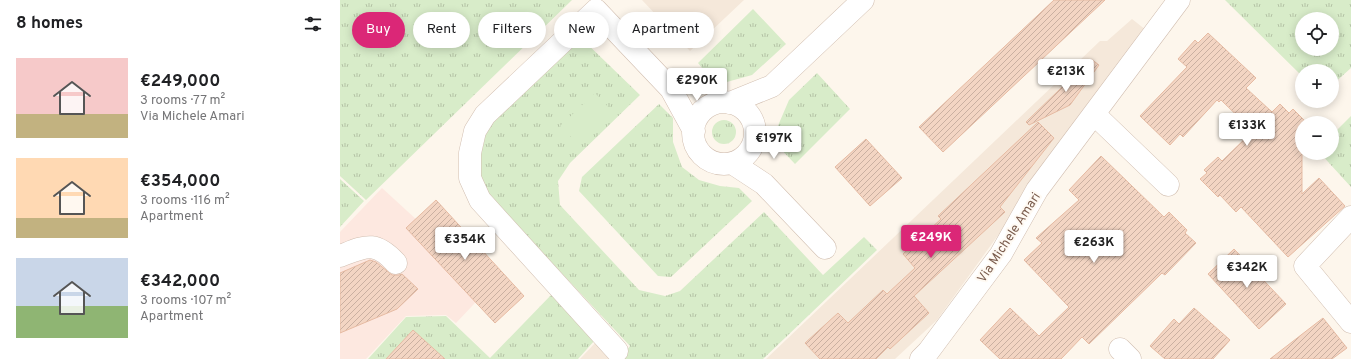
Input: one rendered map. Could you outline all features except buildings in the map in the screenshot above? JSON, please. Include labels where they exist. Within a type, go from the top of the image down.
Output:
[{"type":"street","points":[[772,86],[749,152],[741,159],[732,163],[721,164],[711,161],[702,155],[696,146],[693,136],[694,126],[698,116],[705,109],[772,86],[864,0]]},
{"type":"street","name":"Via Michele Amari","points":[[921,359],[928,352],[1001,254],[1038,190],[1179,0]]},
{"type":"street","points":[[617,351],[480,200],[470,178],[470,153],[475,131],[485,115],[596,10],[671,89],[694,130]]},
{"type":"street","points":[[671,89],[721,104],[742,108],[750,115],[754,124],[754,137],[764,184]]},
{"type":"street","points":[[1094,114],[1168,185]]},
{"type":"street","points":[[732,163],[764,184],[825,248]]},
{"type":"street","points":[[1351,217],[1305,266],[1351,322]]},
{"type":"street","points":[[340,256],[365,247],[378,248],[389,255],[396,263]]},
{"type":"shaded area","points":[[642,0],[744,0],[714,28],[714,12],[653,12]]},
{"type":"shaded area","points":[[1132,19],[1146,30],[937,320],[895,359],[766,359],[1100,41],[1107,41]]},
{"type":"shaded area","points":[[382,188],[490,287],[456,323],[446,315],[406,316],[366,359],[340,359],[340,232]]},
{"type":"shaded area","points":[[596,342],[612,359],[580,359]]},
{"type":"green space","points":[[340,0],[572,0],[560,12],[554,12],[554,17],[546,25],[546,12],[478,12],[478,48],[523,48],[366,200],[340,176]]},
{"type":"green space","points":[[1225,0],[1351,0],[1351,68],[1339,79],[1339,64],[1295,64],[1295,69]]},
{"type":"green space","points":[[753,9],[786,44],[752,75],[716,85],[698,63]]},
{"type":"green space","points":[[567,48],[591,48],[640,95],[570,163],[558,181],[560,205],[639,290],[665,296],[680,291],[764,212],[823,275],[864,237],[877,250],[763,359],[619,359],[630,346],[490,197],[481,178],[480,153],[485,134],[494,118]]},
{"type":"green space","points":[[817,73],[850,109],[795,164],[777,145],[777,128],[789,100]]},
{"type":"green space","points":[[595,93],[613,112],[579,145],[560,126]]},
{"type":"green space","points":[[659,104],[673,118],[673,142],[682,167],[699,180],[720,186],[739,188],[752,201],[671,277],[658,276],[579,191],[582,177]]},
{"type":"green space","points":[[1351,116],[1351,187],[1326,160],[1339,160],[1339,128]]},
{"type":"green space","points":[[724,120],[733,123],[736,132],[733,141],[724,144],[715,141],[712,132],[715,123]]},
{"type":"green space","points":[[340,179],[364,201],[340,227]]},
{"type":"green space","points":[[553,293],[595,340],[578,359],[368,359],[406,317],[446,316],[490,358]]}]
